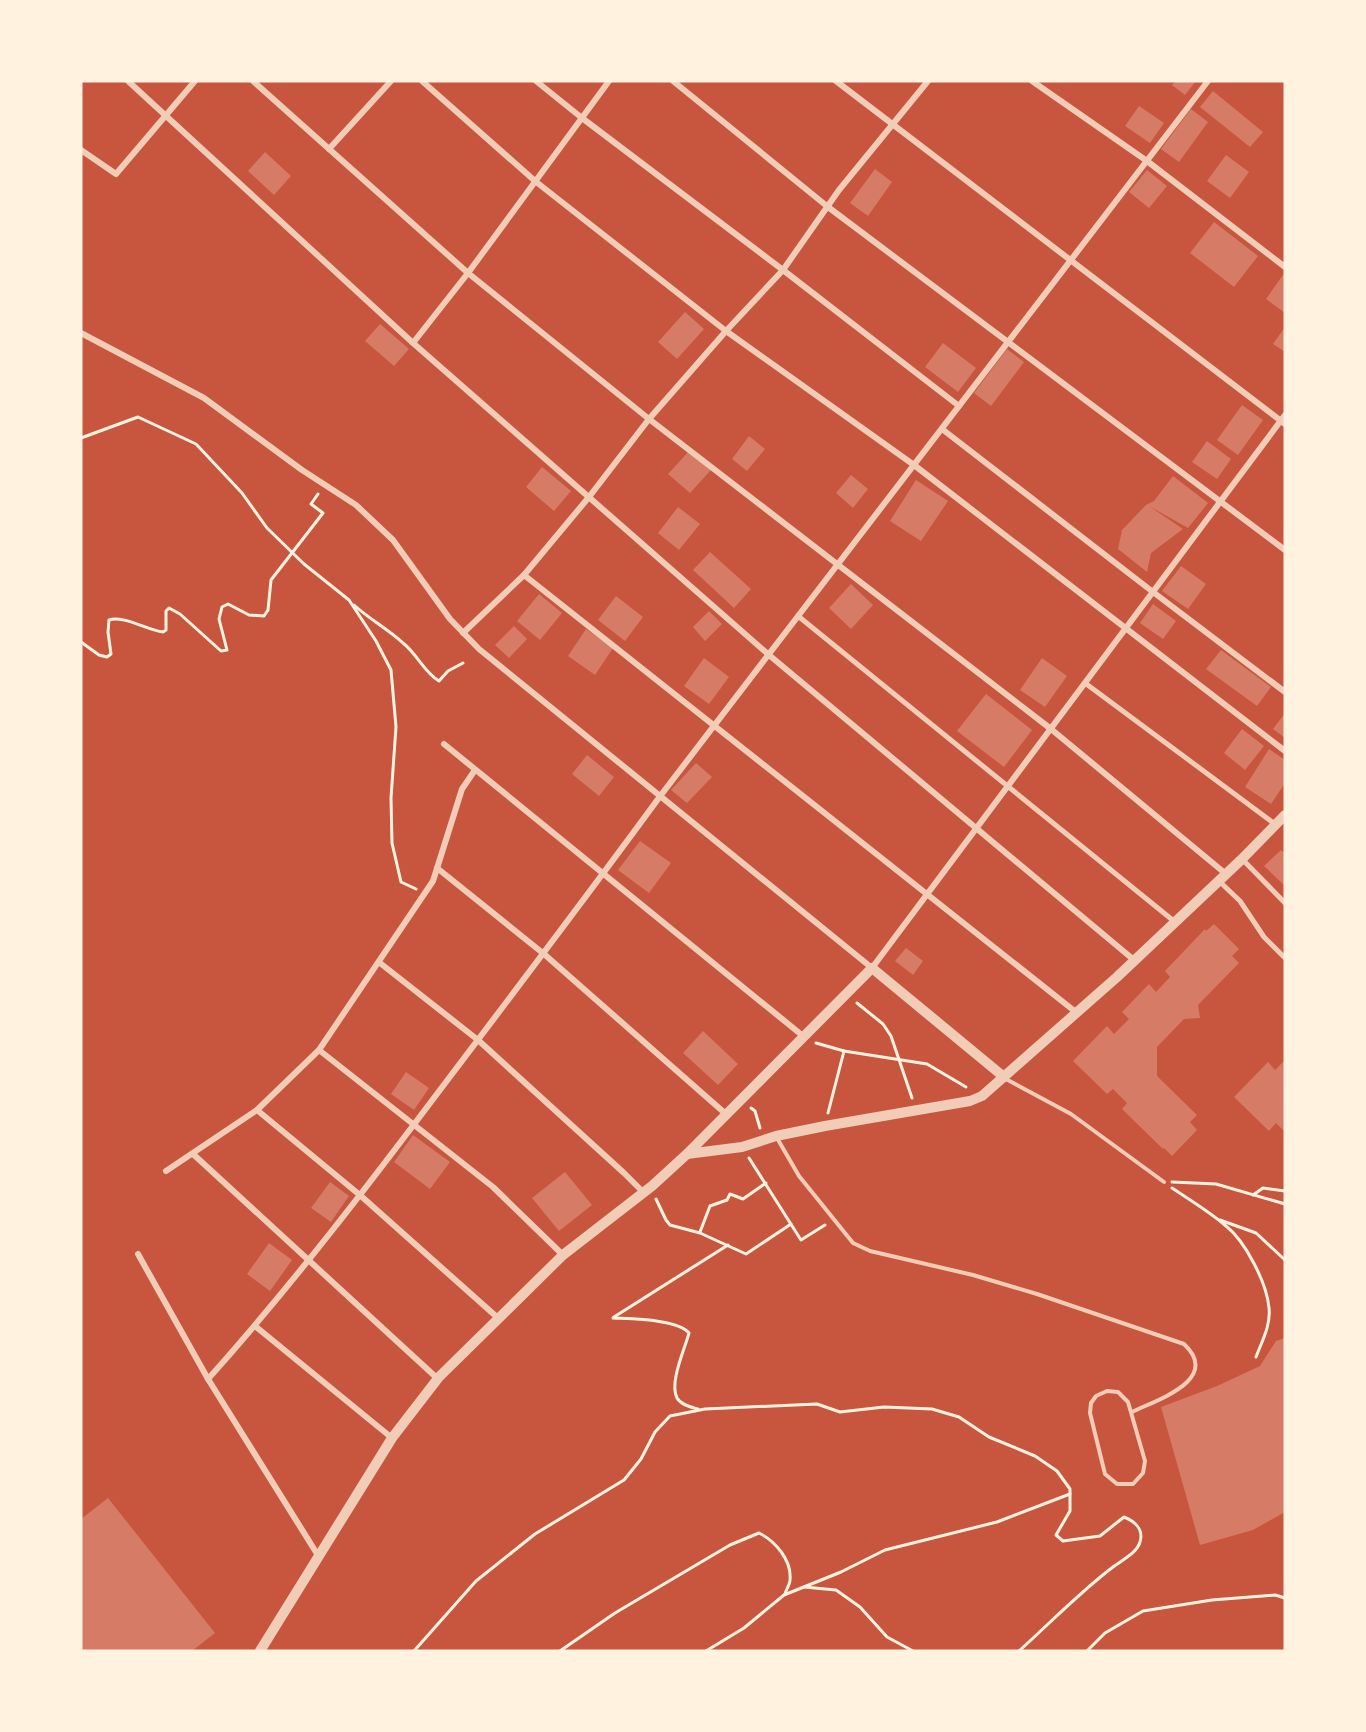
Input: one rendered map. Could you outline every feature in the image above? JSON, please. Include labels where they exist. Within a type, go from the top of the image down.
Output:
[{"type":"street","points":[[128,81],[413,343],[589,497],[769,654],[1134,960]]},
{"type":"street","points":[[81,150],[116,174],[195,81]]},
{"type":"street","points":[[253,81],[468,273],[649,419],[1051,729],[1223,878],[1264,937],[1285,958]]},
{"type":"street","points":[[329,149],[391,81]]},
{"type":"street","points":[[422,81],[535,181],[726,331],[914,465],[1285,751]]},
{"type":"street","points":[[536,81],[959,406]]},
{"type":"street","points":[[413,343],[468,273],[609,81]]},
{"type":"street","points":[[673,81],[828,207],[1285,550]]},
{"type":"street","points":[[260,1651],[392,1437],[438,1379],[563,1255],[647,1189],[687,1154],[872,968],[1152,592],[1284,420],[892,126],[836,81]]},
{"type":"street","points":[[463,633],[524,575],[589,497],[649,419],[783,270],[845,183],[928,81]]},
{"type":"street","points":[[1032,81],[1147,161],[1285,267]]},
{"type":"street","points":[[208,1378],[255,1326],[361,1196],[604,875],[661,795],[1208,81]]},
{"type":"street","points":[[81,333],[204,398],[324,485],[356,505],[393,540],[450,619],[479,649],[661,795],[1004,1077]]},
{"type":"street","points":[[942,429],[1285,692]]},
{"type":"street","points":[[524,575],[1077,1013]]},
{"type":"street","points":[[798,616],[1175,922]]},
{"type":"street","points":[[1085,683],[1276,825]]},
{"type":"street","points":[[444,744],[801,1038]]},
{"type":"street","points":[[166,1171],[256,1110],[319,1050],[380,963],[433,881],[462,789],[475,770]]},
{"type":"street","points":[[687,1154],[742,1147],[776,1136],[970,1101],[982,1096],[1077,1013],[1223,878],[1285,815]]},
{"type":"street","points":[[1242,859],[1285,903]]},
{"type":"street","points":[[437,868],[544,954],[727,1114]]},
{"type":"street","points":[[380,963],[478,1040],[624,1173],[647,1189]]},
{"type":"street","points":[[319,1050],[493,1187],[563,1255]]},
{"type":"street","points":[[256,1110],[361,1196],[498,1318]]},
{"type":"street","points":[[193,1154],[438,1379]]},
{"type":"street","points":[[138,1254],[208,1378],[319,1557]]},
{"type":"street","points":[[255,1326],[392,1437]]},
{"type":"lane","points":[[1004,1077],[1071,1114],[1164,1182]]},
{"type":"lane","points":[[776,1136],[799,1176],[853,1243],[870,1251],[973,1275],[1037,1294],[1184,1344],[1191,1351],[1194,1361],[1195,1371],[1192,1378],[1183,1386],[1132,1412]]},
{"type":"lane","points":[[1113,1391],[1122,1395],[1132,1412],[1146,1467],[1140,1479],[1133,1484],[1117,1484],[1106,1474],[1090,1413],[1091,1403],[1102,1392],[1113,1391]]},
{"type":"path","points":[[81,438],[138,417],[196,444],[242,493],[267,528],[293,554],[367,616],[404,643],[420,659],[430,676],[439,681],[448,671],[463,663]]},
{"type":"path","points":[[81,642],[99,655],[107,657],[111,654],[109,620],[118,619],[163,632],[166,630],[165,616],[169,608],[180,614],[220,651],[227,650],[219,619],[222,607],[228,604],[249,615],[264,616],[268,610],[271,580],[323,513],[311,504],[324,485]]},
{"type":"path","points":[[349,600],[391,670],[396,727],[391,798],[392,843],[401,882],[425,894]]},
{"type":"path","points":[[846,994],[883,1024],[891,1036],[916,1111]]},
{"type":"path","points":[[801,1038],[844,1051],[927,1064],[982,1096]]},
{"type":"path","points":[[825,1126],[844,1051]]},
{"type":"path","points":[[742,1147],[801,1240],[834,1220]]},
{"type":"path","points":[[1164,1182],[1216,1184],[1285,1204]]},
{"type":"path","points":[[1164,1182],[1228,1227],[1247,1251],[1261,1279],[1269,1308],[1268,1329],[1256,1357]]},
{"type":"path","points":[[700,1233],[710,1206],[727,1200],[730,1194],[743,1199],[766,1183]]},
{"type":"path","points":[[1253,1195],[1263,1188],[1285,1191]]},
{"type":"path","points":[[647,1189],[670,1225],[700,1233],[746,1254],[791,1224]]},
{"type":"path","points":[[1213,1217],[1256,1233],[1285,1260]]},
{"type":"path","points":[[699,1410],[686,1406],[677,1398],[675,1386],[678,1367],[689,1333],[685,1328],[659,1322],[613,1318],[728,1245]]},
{"type":"path","points":[[414,1651],[476,1581],[535,1534],[624,1480],[641,1459],[656,1432],[670,1416],[699,1410],[817,1404],[840,1412],[884,1407],[932,1409],[959,1418],[989,1437],[1035,1455],[1057,1471],[1070,1489],[1070,1511],[1056,1536],[1063,1541],[1100,1536],[1124,1517],[1133,1521],[1140,1529],[1141,1541],[1133,1552],[1102,1575],[1018,1651]]},
{"type":"path","points":[[706,1651],[744,1628],[784,1595],[841,1572],[885,1550],[997,1522],[1070,1494]]},
{"type":"path","points":[[560,1651],[615,1613],[730,1545],[759,1533],[771,1539],[785,1558],[790,1579],[784,1595]]},
{"type":"path","points":[[802,1587],[836,1590],[860,1607],[887,1637],[913,1651]]},
{"type":"path","points":[[1087,1651],[1105,1633],[1143,1611],[1212,1600],[1275,1596],[1285,1599]]},
{"type":"building","points":[[1175,81],[1196,81],[1185,95],[1172,85]]},
{"type":"building","points":[[1213,91],[1263,132],[1250,147],[1200,107]]},
{"type":"building","points":[[1139,106],[1164,123],[1150,143],[1125,126]]},
{"type":"building","points":[[1191,109],[1208,122],[1179,162],[1161,149]]},
{"type":"building","points":[[265,152],[291,176],[274,195],[248,171]]},
{"type":"building","points":[[1226,155],[1249,172],[1230,198],[1207,181]]},
{"type":"building","points":[[875,169],[892,182],[868,216],[850,203]]},
{"type":"building","points":[[1147,170],[1167,186],[1149,208],[1129,192]]},
{"type":"building","points":[[1214,222],[1258,256],[1234,287],[1190,253]]},
{"type":"building","points":[[1285,272],[1285,313],[1266,299]]},
{"type":"building","points":[[685,312],[704,329],[677,359],[658,342]]},
{"type":"building","points":[[380,324],[409,349],[394,366],[365,341]]},
{"type":"building","points":[[1285,327],[1285,352],[1273,344]]},
{"type":"building","points":[[943,343],[976,368],[958,392],[925,367]]},
{"type":"building","points":[[1007,349],[1024,362],[991,406],[974,393]]},
{"type":"building","points":[[1242,405],[1263,420],[1238,455],[1217,440]]},
{"type":"building","points":[[749,436],[765,449],[747,471],[732,459]]},
{"type":"building","points":[[1207,441],[1231,459],[1217,479],[1192,462]]},
{"type":"building","points":[[690,450],[711,470],[690,493],[668,474]]},
{"type":"building","points":[[542,467],[571,491],[554,511],[526,487]]},
{"type":"building","points":[[851,475],[868,489],[853,508],[836,493]]},
{"type":"building","points":[[1173,476],[1208,503],[1188,528],[1149,506],[1183,529],[1151,553],[1147,572],[1118,549],[1122,530],[1146,505],[1154,501]]},
{"type":"building","points":[[916,480],[948,501],[921,541],[890,521]]},
{"type":"building","points":[[678,507],[700,524],[679,550],[658,533]]},
{"type":"building","points":[[710,552],[751,589],[734,608],[693,570]]},
{"type":"building","points":[[1181,566],[1206,584],[1188,609],[1162,591]]},
{"type":"building","points":[[851,584],[873,605],[851,629],[829,608]]},
{"type":"building","points":[[539,594],[562,613],[540,640],[517,621]]},
{"type":"building","points":[[616,596],[643,617],[625,641],[598,620]]},
{"type":"building","points":[[1153,604],[1176,621],[1163,639],[1140,623]]},
{"type":"building","points":[[709,611],[722,624],[705,641],[693,627]]},
{"type":"building","points":[[514,626],[527,639],[509,658],[495,645]]},
{"type":"building","points":[[586,629],[613,648],[595,675],[568,656]]},
{"type":"building","points":[[1221,650],[1271,687],[1257,706],[1206,669]]},
{"type":"building","points":[[704,658],[729,677],[709,704],[684,686]]},
{"type":"building","points":[[1042,658],[1067,676],[1045,707],[1020,690]]},
{"type":"building","points":[[986,694],[1032,730],[1004,767],[957,731]]},
{"type":"building","points":[[1285,713],[1285,738],[1273,729]]},
{"type":"building","points":[[1242,729],[1264,746],[1245,770],[1224,753]]},
{"type":"building","points":[[1269,749],[1285,760],[1285,783],[1271,804],[1245,787]]},
{"type":"building","points":[[587,755],[614,777],[599,796],[572,774]]},
{"type":"building","points":[[696,763],[712,777],[687,803],[671,790]]},
{"type":"building","points":[[640,841],[671,863],[649,893],[618,870]]},
{"type":"building","points":[[1281,850],[1283,852],[1285,850],[1285,886],[1264,866]]},
{"type":"building","points":[[1214,924],[1239,949],[1232,956],[1239,963],[1198,1005],[1200,1018],[1184,1019],[1157,1047],[1157,1076],[1197,1115],[1190,1122],[1197,1130],[1172,1156],[1122,1109],[1127,1103],[1113,1089],[1107,1094],[1073,1061],[1107,1026],[1114,1034],[1129,1019],[1122,1012],[1149,984],[1156,992],[1170,977],[1165,971],[1205,929],[1206,931]]},
{"type":"building","points":[[906,948],[923,961],[913,975],[895,961]]},
{"type":"building","points":[[703,1031],[738,1064],[718,1085],[683,1053]]},
{"type":"building","points":[[1285,1060],[1285,1132],[1276,1123],[1269,1131],[1234,1097],[1268,1062],[1275,1070]]},
{"type":"building","points":[[406,1072],[429,1088],[414,1110],[391,1094]]},
{"type":"building","points":[[413,1135],[450,1162],[430,1189],[394,1162]]},
{"type":"building","points":[[565,1172],[592,1205],[559,1231],[532,1198]]},
{"type":"building","points":[[330,1182],[349,1196],[331,1222],[311,1208]]},
{"type":"building","points":[[269,1243],[292,1260],[270,1291],[247,1274]]},
{"type":"building","points":[[1285,1338],[1285,1512],[1253,1530],[1200,1545],[1161,1407],[1217,1386],[1260,1366],[1276,1341]]},
{"type":"building","points":[[108,1498],[215,1633],[192,1651],[81,1651],[81,1519]]}]
